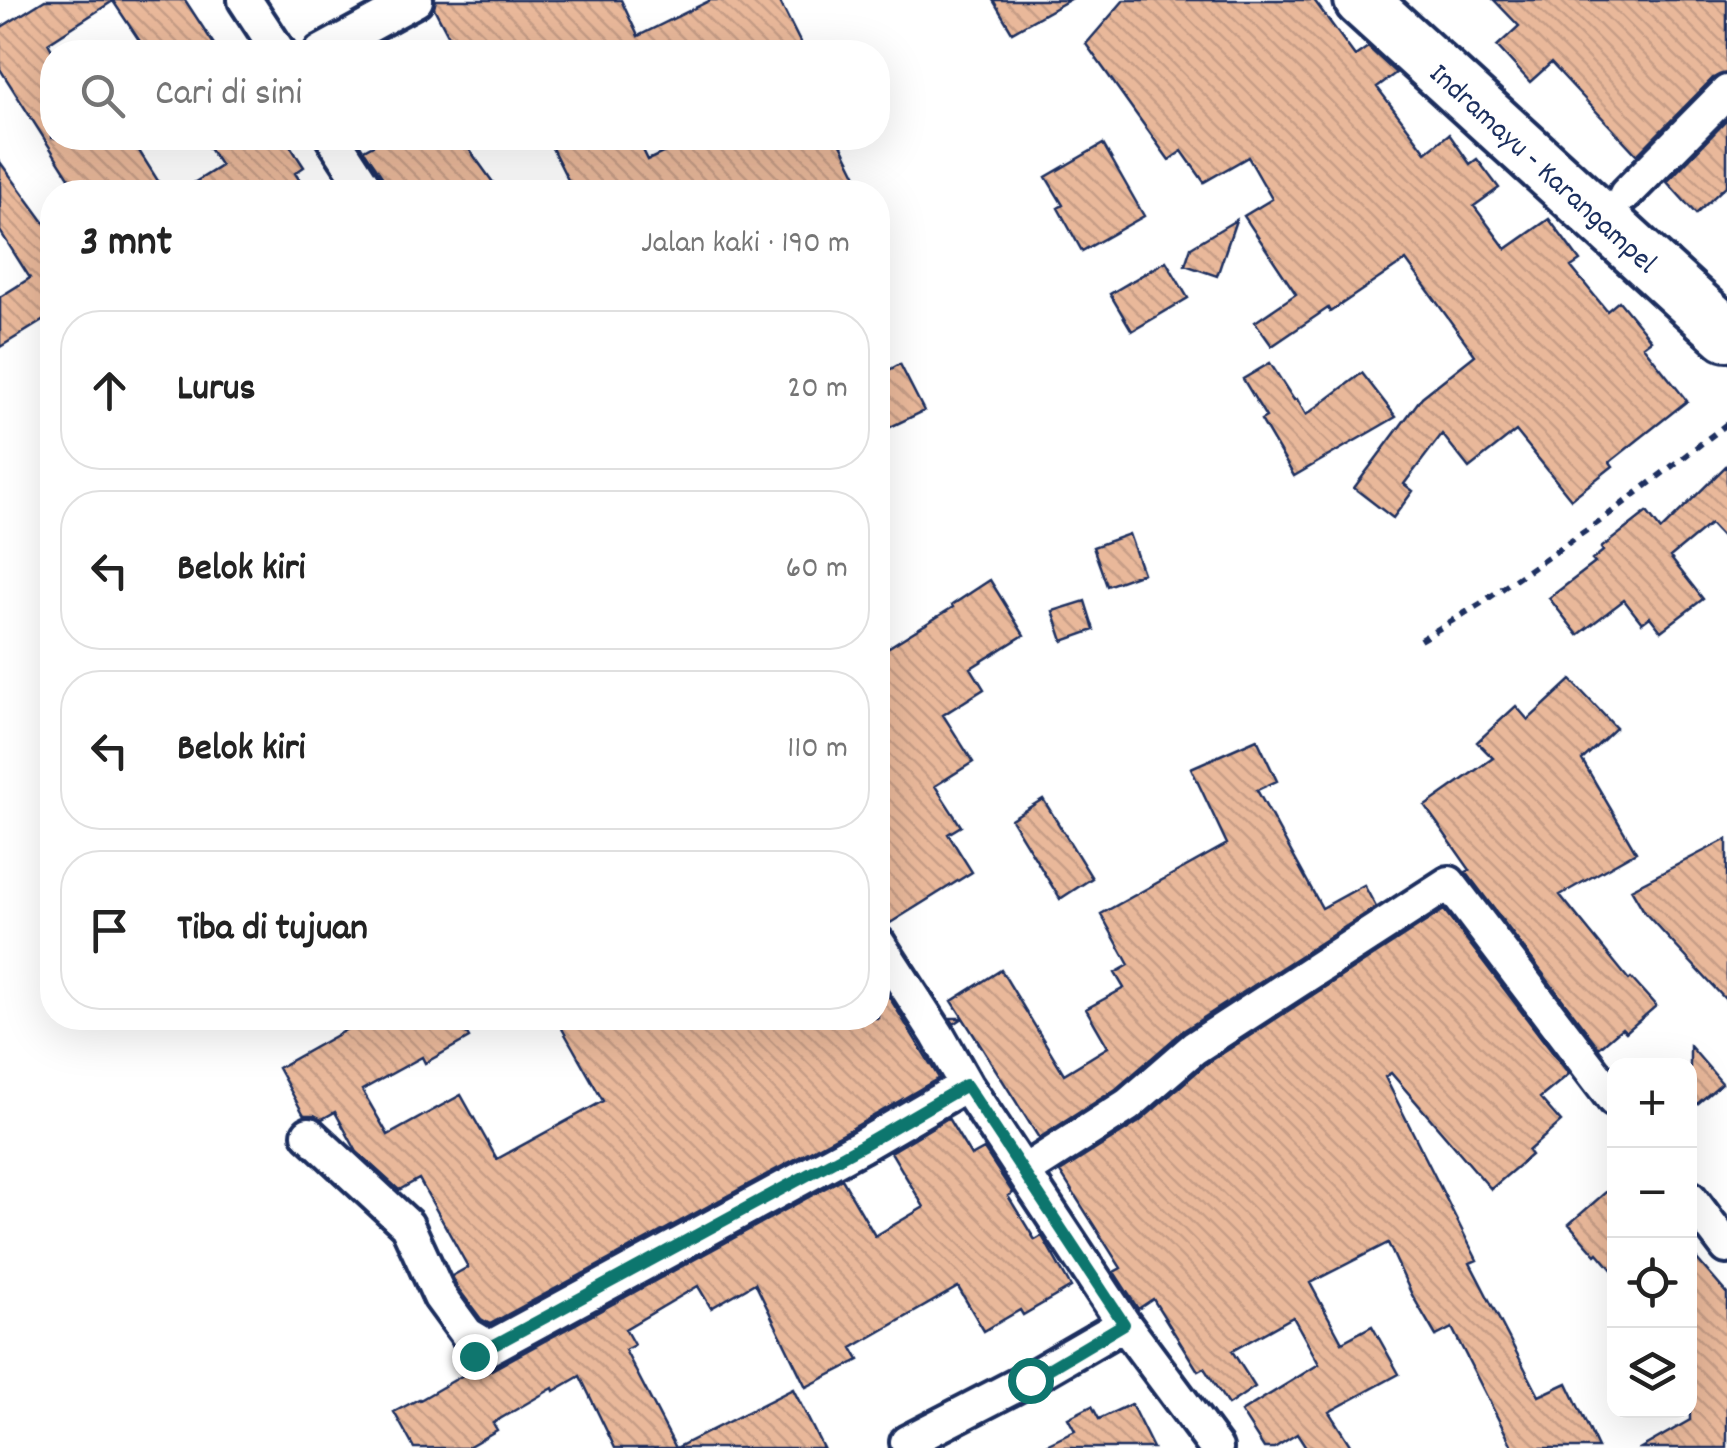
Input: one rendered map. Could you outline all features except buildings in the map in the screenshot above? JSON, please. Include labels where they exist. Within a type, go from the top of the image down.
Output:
[{"type":"main road","name":"Indramayu - Karangampel","points":[[1362,0],[1727,287]]},
{"type":"main road","name":"Indramayu - Karangampel","points":[[1414,0],[1630,213],[1727,334]]},
{"type":"street","points":[[245,0],[271,40]]},
{"type":"street","points":[[343,40],[416,0]]},
{"type":"street","points":[[1630,213],[1727,92]]},
{"type":"street","points":[[340,150],[360,180]]},
{"type":"street","points":[[1025,1171],[1128,1104],[1194,1048],[1448,883],[1607,1091]]},
{"type":"street","points":[[890,962],[966,1085],[1124,1324],[1216,1448]]},
{"type":"street","points":[[309,1134],[407,1225],[440,1297],[481,1352],[966,1085]]},
{"type":"street","points":[[1697,1207],[1727,1247]]},
{"type":"street","points":[[908,1442],[1030,1380],[1124,1324]]},
{"type":"path","points":[[1420,640],[1480,604],[1600,521],[1727,424]]},
{"type":"route","points":[[474,1356],[966,1085],[1124,1324],[1030,1380]]}]
